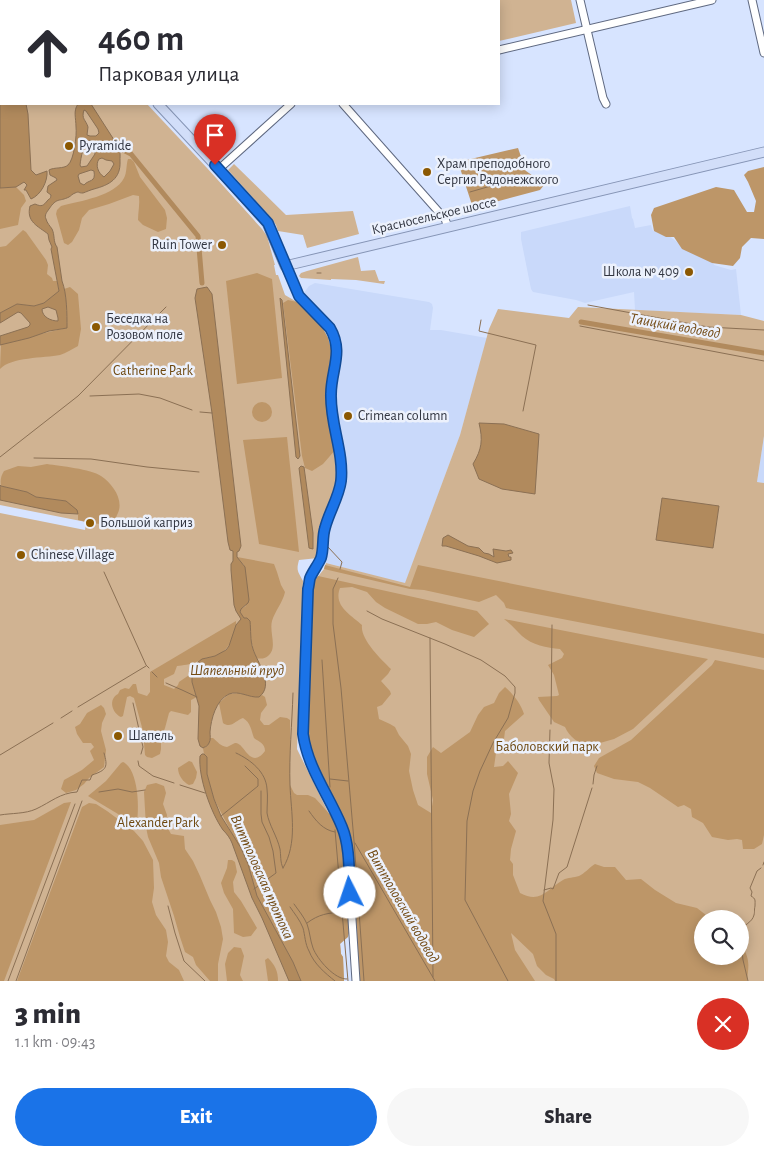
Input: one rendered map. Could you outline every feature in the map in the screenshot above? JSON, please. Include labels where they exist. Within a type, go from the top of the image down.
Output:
[{"type":"main road","points":[[159,105],[268,223],[285,266]]},
{"type":"main road","name":"Красносельское шоссе","points":[[285,266],[764,152]]},
{"type":"street","points":[[580,0],[606,104]]},
{"type":"street","points":[[500,50],[712,0]]},
{"type":"street","points":[[752,0],[764,53]]},
{"type":"street","points":[[219,169],[290,105]]},
{"type":"street","points":[[343,105],[445,219],[448,227]]},
{"type":"street","points":[[285,266],[299,296],[330,328],[337,348],[331,395],[341,479],[324,532],[322,555],[310,580],[308,589],[303,734],[308,757],[344,836],[348,858],[356,981]]},
{"type":"shaded area","points":[[630,206],[635,228],[651,225],[653,231],[664,232],[686,249],[705,245],[714,265],[731,270],[736,269],[741,315],[635,310],[634,292],[585,303],[533,292],[521,232]]},
{"type":"shaded area","points":[[315,283],[429,302],[433,308],[430,330],[441,330],[487,338],[460,435],[405,584],[323,562],[326,534],[345,475],[334,404],[340,359],[338,336],[334,328],[304,293],[309,286]]},
{"type":"shaded area","points":[[764,436],[764,483],[757,482]]},
{"type":"green space","points":[[500,0],[571,0],[576,23],[500,41]]},
{"type":"green space","points":[[0,105],[148,105],[262,229],[267,236],[276,275],[278,275],[285,295],[297,302],[321,325],[328,338],[333,356],[329,377],[328,406],[338,456],[339,473],[320,530],[318,558],[299,560],[298,571],[303,581],[297,749],[329,814],[344,981],[0,981],[0,513],[85,530],[86,522],[0,505]]},
{"type":"green space","points":[[518,148],[526,171],[545,184],[540,190],[473,208],[458,162]]},
{"type":"green space","points":[[128,159],[134,162],[140,177],[165,210],[167,218],[166,229],[158,232],[143,225],[138,220],[139,196],[133,195],[89,210],[82,218],[79,230],[72,242],[68,245],[64,243],[56,214],[57,210],[61,206],[87,200],[113,189],[126,174]]},
{"type":"green space","points":[[234,164],[286,215],[353,211],[359,234],[307,248],[303,235],[278,231],[272,219],[228,170]]},
{"type":"green space","points":[[764,167],[764,239],[751,238],[742,247],[740,258],[733,266],[712,263],[682,249],[674,237],[666,237],[654,231],[651,215],[654,208],[716,187],[734,190],[747,212],[754,212],[756,201],[744,175],[748,171]]},
{"type":"green space","points":[[16,187],[24,195],[26,201],[21,208],[18,225],[0,229],[0,188]]},
{"type":"green space","points":[[23,230],[46,260],[48,265],[47,274],[53,281],[57,281],[59,291],[44,303],[34,306],[17,304],[0,313],[0,247],[6,246]]},
{"type":"green space","points":[[358,257],[361,271],[375,270],[379,281],[385,281],[384,284],[356,280],[301,278],[299,276],[307,271]]},
{"type":"green space","points":[[257,273],[272,279],[282,378],[237,384],[226,281]]},
{"type":"green space","points":[[70,287],[78,294],[81,329],[78,346],[60,355],[20,360],[5,365],[0,369],[1,344],[67,328],[67,307],[64,289]]},
{"type":"green space","points":[[288,300],[297,302],[321,325],[328,338],[333,356],[329,377],[328,406],[336,449],[323,464],[312,471],[305,468],[302,456],[283,303]]},
{"type":"green space","name":"Баболовский парк","points":[[578,307],[741,315],[764,321],[764,436],[757,482],[764,483],[764,981],[359,981],[312,584],[324,569],[326,563],[405,583],[460,435],[489,329],[498,309],[569,318]]},
{"type":"green space","points":[[258,402],[266,402],[272,408],[272,416],[266,422],[258,422],[252,416],[252,408]]},
{"type":"green space","points":[[287,437],[299,552],[259,544],[243,440]]},
{"type":"green space","points":[[47,464],[90,471],[105,479],[119,499],[119,510],[115,519],[109,523],[101,524],[78,520],[78,513],[66,501],[36,497],[27,492],[1,486],[1,478],[4,471],[18,466],[31,467]]},
{"type":"green space","points":[[237,557],[274,564],[285,592],[272,621],[273,645],[271,653],[261,659],[256,658],[250,633],[250,624],[240,612],[246,606],[244,565]]},
{"type":"green space","points":[[325,565],[410,587],[418,565],[764,634],[764,658],[506,608],[496,595],[479,602],[424,590],[410,589],[324,569]]},
{"type":"green space","points":[[318,576],[477,611],[489,624],[474,637],[452,630],[436,622],[418,624],[385,608],[367,592],[352,587],[340,588],[339,600],[344,610],[362,625],[364,636],[391,669],[381,681],[391,694],[382,705],[377,707],[379,719],[395,727],[408,746],[411,754],[409,771],[418,805],[431,813],[433,800],[427,774],[427,757],[433,747],[441,753],[470,732],[484,707],[494,703],[499,693],[505,687],[516,699],[524,714],[505,731],[503,747],[496,753],[494,767],[503,766],[508,761],[518,773],[509,794],[511,814],[509,821],[516,831],[510,860],[513,864],[513,875],[520,893],[533,897],[539,896],[567,878],[581,875],[595,864],[604,867],[615,867],[626,880],[641,879],[676,903],[700,910],[694,910],[694,965],[748,965],[747,981],[555,981],[537,966],[533,954],[511,933],[515,950],[535,981],[359,981],[351,856],[312,762],[306,738],[312,584]]},
{"type":"green space","points":[[504,619],[708,659],[633,729],[614,739],[593,745],[590,748],[569,734],[565,727],[554,722],[538,697],[559,695],[554,675],[548,665],[562,658],[564,654],[560,649],[530,642]]},
{"type":"green space","points":[[236,621],[235,632],[231,642],[224,651],[194,663],[177,666],[174,674],[164,679],[164,685],[174,689],[179,682],[192,673],[192,682],[197,697],[191,700],[191,712],[188,715],[171,711],[169,713],[161,738],[160,754],[152,758],[147,757],[145,755],[143,731],[134,698],[127,697],[123,716],[121,717],[113,709],[113,699],[120,690],[129,689],[133,684],[136,684],[138,693],[147,696],[150,692],[150,672]]},
{"type":"green space","points":[[715,660],[764,670],[764,835],[762,844],[754,849],[743,849],[742,840],[712,837],[703,823],[692,817],[691,809],[684,805],[678,807],[638,782],[614,779],[597,773],[594,766],[599,758],[631,740],[712,665]]},
{"type":"green space","points":[[238,693],[257,697],[262,695],[265,697],[267,705],[261,713],[260,720],[264,725],[269,725],[280,717],[290,720],[290,785],[297,795],[308,795],[315,798],[335,820],[340,830],[345,863],[349,933],[348,937],[340,944],[343,957],[344,981],[301,981],[293,962],[257,896],[248,864],[214,799],[207,774],[207,757],[204,754],[203,748],[206,747],[210,738],[227,747],[235,743],[238,744],[251,757],[255,758],[265,751],[263,744],[254,738],[249,724],[243,718],[231,725],[223,723],[219,703],[229,694]]},
{"type":"green space","points":[[101,705],[106,714],[101,731],[106,750],[104,767],[76,790],[66,793],[61,789],[64,780],[82,770],[94,760],[90,751],[94,747],[91,743],[83,743],[75,727],[80,724],[87,713]]},
{"type":"green space","points":[[189,761],[192,762],[197,772],[193,784],[189,785],[181,778],[178,768]]},
{"type":"green space","points":[[123,762],[132,773],[137,792],[138,812],[136,827],[88,796],[106,781]]},
{"type":"green space","name":"Alexander Park","points":[[156,783],[164,786],[166,793],[163,804],[167,815],[166,825],[171,834],[184,836],[185,849],[200,876],[221,927],[223,939],[218,964],[218,981],[210,981],[196,965],[193,957],[185,952],[161,877],[159,863],[148,837],[144,792],[147,785]]},
{"type":"green space","points":[[71,802],[4,981],[0,981],[0,825],[34,820],[64,803]]},
{"type":"green space","points":[[89,803],[96,804],[107,811],[134,831],[143,841],[153,860],[154,888],[152,902],[156,915],[166,930],[168,942],[166,956],[169,962],[179,970],[184,981],[17,981],[82,807]]},
{"type":"green space","points":[[228,860],[235,862],[237,872],[233,882],[234,892],[257,928],[251,936],[243,937],[234,933],[233,909],[221,883]]},
{"type":"green space","points":[[234,947],[241,948],[244,956],[240,975],[243,981],[227,981],[225,964],[228,953]]},
{"type":"green space","points":[[268,958],[276,968],[278,981],[268,981],[265,960]]},
{"type":"water","points":[[0,105],[26,105],[31,170],[36,175],[47,171],[46,179],[38,194],[31,199],[26,190],[24,190],[27,185],[24,182],[16,187],[0,188]]},
{"type":"water","points":[[77,105],[92,105],[118,145],[120,167],[116,177],[109,183],[83,193],[77,192],[56,201],[47,212],[45,218],[53,231],[57,247],[66,298],[67,328],[49,331],[0,345],[0,336],[28,327],[30,323],[18,312],[0,323],[0,313],[17,304],[34,306],[44,303],[59,291],[48,234],[31,220],[29,211],[30,206],[45,204],[50,198],[51,195],[47,192],[48,186],[57,180],[50,175],[49,170],[64,167],[70,162],[76,131],[75,112]],"holes":[[[84,110],[98,129],[99,133],[96,136],[87,135],[88,127],[83,117]],[[90,140],[94,144],[95,154],[87,166],[81,167],[84,148]],[[99,159],[112,161],[114,164],[104,177],[100,173],[97,164]],[[91,170],[94,171],[93,179],[84,185],[80,183],[79,174]],[[48,307],[56,310],[58,321],[47,318],[42,309]]]},
{"type":"water","name":"Шапельный пруд","points":[[207,287],[212,294],[241,546],[237,552],[237,557],[245,567],[249,600],[240,612],[244,618],[250,621],[252,646],[264,673],[265,686],[264,692],[259,697],[233,693],[224,697],[213,716],[210,742],[203,748],[200,746],[198,739],[199,706],[192,682],[192,673],[198,662],[202,659],[215,656],[226,650],[236,625],[241,619],[234,605],[231,570],[233,551],[230,550],[228,542],[195,298],[197,289]]},
{"type":"water","points":[[280,298],[282,300],[300,456],[298,459],[296,457]]},
{"type":"water","points":[[479,423],[504,424],[539,434],[535,494],[502,489],[479,479],[473,464],[481,444]]},
{"type":"water","points":[[301,466],[304,467],[313,533],[313,549],[309,548],[299,468]]},
{"type":"water","points":[[0,485],[27,492],[36,497],[66,501],[77,510],[78,514],[61,513],[0,500]]},
{"type":"water","points":[[662,498],[719,506],[713,548],[656,540]]},
{"type":"water","points":[[448,535],[468,546],[479,548],[484,553],[494,557],[493,549],[511,550],[513,553],[508,554],[511,560],[497,563],[442,546],[443,538]]},
{"type":"water","points":[[202,754],[207,757],[207,774],[221,816],[241,848],[248,864],[257,896],[293,962],[301,981],[289,981],[252,898],[231,841],[214,814],[201,774],[200,756]]},
{"type":"waterway","points":[[119,148],[131,154],[198,236],[202,283]]},
{"type":"waterway","points":[[470,192],[522,177]]},
{"type":"waterway","points":[[588,305],[708,327],[764,330]]},
{"type":"waterway","points":[[0,457],[78,396],[166,307]]},
{"type":"waterway","points":[[481,320],[479,331],[536,345],[523,411]]},
{"type":"waterway","name":"Таицкий водовод","points":[[581,322],[764,353]]},
{"type":"waterway","points":[[580,326],[764,361]]},
{"type":"waterway","points":[[90,396],[139,394],[160,398],[192,410]]},
{"type":"waterway","points":[[200,412],[212,413]]},
{"type":"waterway","points":[[34,458],[91,459],[199,472]]},
{"type":"waterway","points":[[327,547],[342,562],[340,569]]},
{"type":"waterway","points":[[104,572],[149,668]]},
{"type":"waterway","points":[[338,578],[333,589],[333,624],[341,688],[358,895]]},
{"type":"waterway","points":[[367,611],[481,660],[505,676],[515,687],[508,718],[493,743],[473,791],[467,821],[465,900],[508,981]]},
{"type":"waterway","points":[[551,724],[552,625]]},
{"type":"waterway","points":[[430,638],[433,977]]},
{"type":"waterway","points":[[322,660],[330,787]]},
{"type":"waterway","points":[[78,707],[146,666]]},
{"type":"waterway","points":[[152,672],[157,677]]},
{"type":"waterway","points":[[166,683],[197,697]]},
{"type":"waterway","points":[[283,868],[288,858],[292,838],[290,751],[293,693]]},
{"type":"waterway","points":[[133,703],[143,747],[141,754]]},
{"type":"waterway","points":[[61,718],[72,711]]},
{"type":"waterway","points":[[0,755],[53,723]]},
{"type":"waterway","points":[[550,730],[549,763],[554,789],[553,820],[543,901],[556,934],[556,981]]},
{"type":"waterway","points":[[0,815],[32,811],[61,796],[77,792],[82,780],[90,780],[92,775],[103,770],[106,765],[104,753]]},
{"type":"waterway","points":[[236,753],[257,767],[264,777],[267,792],[267,813],[279,844],[283,868]]},
{"type":"waterway","points":[[138,761],[139,766],[153,776],[174,783]]},
{"type":"waterway","name":"Виттоловская протока","points":[[221,816],[258,786],[258,779],[245,766]]},
{"type":"waterway","points":[[593,784],[597,766]]},
{"type":"waterway","points":[[330,779],[348,781]]},
{"type":"waterway","points":[[180,785],[205,793]]},
{"type":"waterway","points":[[544,890],[553,889],[559,873],[567,867],[592,788]]},
{"type":"waterway","points":[[99,792],[118,789],[132,792],[145,790]]},
{"type":"waterway","name":"Виттоловская протока","points":[[254,889],[276,873],[273,851],[262,822],[261,791]]},
{"type":"waterway","points":[[16,981],[82,801]]},
{"type":"waterway","points":[[8,981],[75,804]]},
{"type":"waterway","points":[[309,811],[323,827],[335,832]]},
{"type":"waterway","points":[[335,830],[348,981]]},
{"type":"waterway","name":"Виттоловский водовод","points":[[355,843],[435,981]]},
{"type":"waterway","points":[[749,923],[754,915],[755,901],[751,896],[750,888],[757,871],[761,868]]},
{"type":"waterway","points":[[294,904],[307,924],[313,948],[318,958],[332,973],[347,979]]},
{"type":"waterway","points":[[168,906],[184,961],[205,981]]},
{"type":"waterway","name":"Виттоловская протока","points":[[290,907],[302,925],[311,956],[335,981]]},
{"type":"waterway","points":[[359,911],[364,981]]},
{"type":"waterway","points":[[307,923],[324,915],[342,912]]},
{"type":"waterway","points":[[744,965],[748,981]]},
{"type":"place","name":"Pyramide","points":[[69,146]]},
{"type":"place","name":"Храм преподобного Сергия Радонежского","points":[[427,172]]},
{"type":"place","name":"Ruin Tower","points":[[222,245]]},
{"type":"place","name":"Школа № 409","points":[[689,272]]},
{"type":"place","name":"Беседка на Розовом поле","points":[[96,327]]},
{"type":"place","name":"Crimean column","points":[[348,416]]},
{"type":"place","name":"Большой каприз","points":[[90,523]]},
{"type":"place","name":"Chinese Village","points":[[21,555]]},
{"type":"place","name":"Шапель","points":[[118,736]]},
{"type":"route","points":[[215,165],[268,223],[299,296],[330,328],[336,340],[337,359],[332,385],[331,404],[338,444],[341,479],[324,532],[322,555],[310,580],[308,589],[303,734],[308,757],[343,829],[348,858],[350,893]]},
{"type":"park label","name":"Catherine Park","points":[[153,371]]}]
